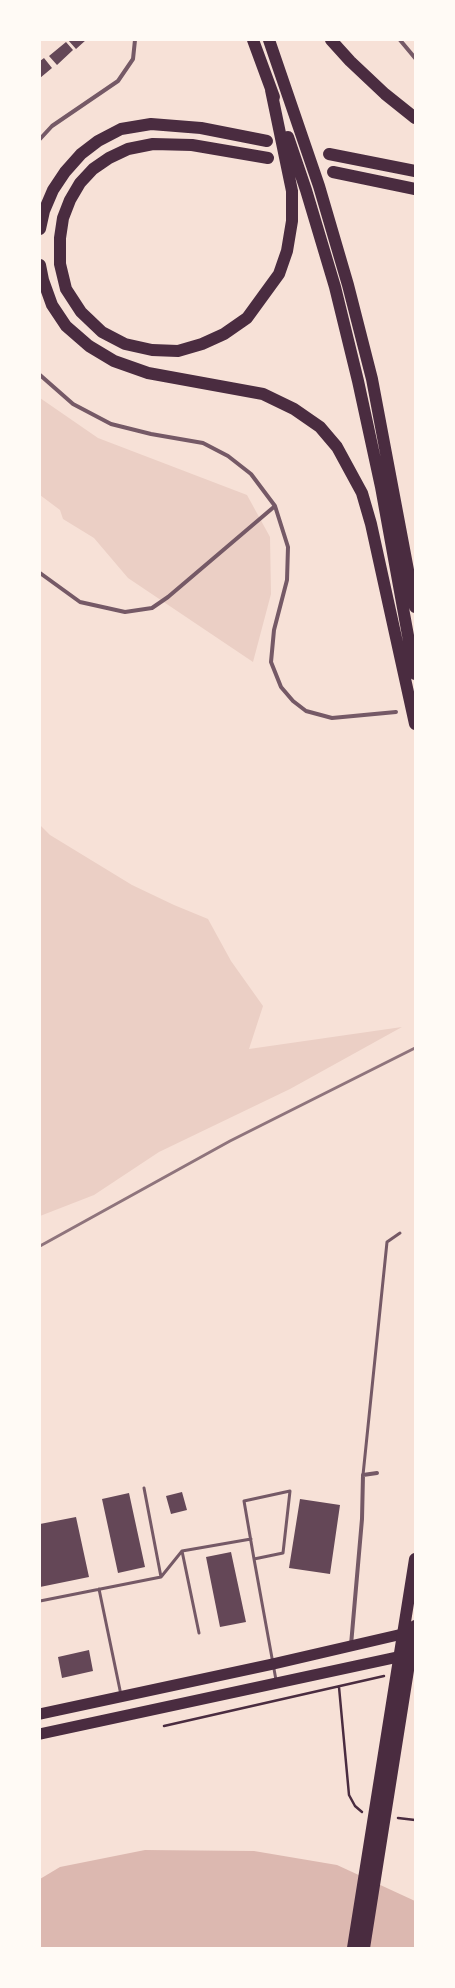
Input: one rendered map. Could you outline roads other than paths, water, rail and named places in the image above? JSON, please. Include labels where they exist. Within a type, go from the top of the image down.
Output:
[{"type":"highway","points":[[252,40],[294,155],[335,287],[358,381],[381,487],[415,674]]},
{"type":"highway","points":[[269,40],[310,157],[348,285],[372,379],[415,607]]},
{"type":"highway","points":[[331,40],[350,61],[385,94],[415,118]]},
{"type":"highway","points":[[268,158],[192,144],[152,144],[128,149],[109,158],[92,169],[80,183],[70,200],[63,218],[60,238],[60,264],[66,289],[81,312],[102,332],[125,344],[152,350],[178,351],[202,344],[224,334],[247,318],[279,274],[287,251],[292,221],[292,191],[271,90]]},
{"type":"highway","points":[[40,229],[44,211],[53,190],[65,172],[81,154],[98,141],[121,129],[151,124],[194,127],[267,141]]},
{"type":"highway","points":[[329,154],[415,171]]},
{"type":"highway","points":[[333,172],[415,189]]},
{"type":"highway","points":[[40,265],[42,280],[52,305],[66,326],[89,346],[114,361],[148,373],[263,394],[294,408],[320,427],[337,447],[362,493],[371,524],[415,724]]},
{"type":"highway","points":[[353,1948],[415,1559]]},
{"type":"highway","points":[[364,1948],[415,1626]]},
{"type":"highway","points":[[40,1714],[415,1632]]},
{"type":"highway","points":[[40,1734],[415,1653]]},
{"type":"street","points":[[40,139],[52,126],[118,82],[133,59],[135,40]]},
{"type":"street","points":[[400,40],[415,58]]},
{"type":"street","points":[[40,375],[73,404],[111,424],[151,434],[203,443],[228,456],[251,474],[275,506],[288,547],[287,580],[274,630],[271,662],[281,687],[293,701],[306,711],[332,718],[396,712]]},
{"type":"street","points":[[40,573],[80,602],[125,612],[152,608],[168,597],[275,506]]},
{"type":"street","points":[[351,1645],[362,1519],[363,1475],[377,1473]]},
{"type":"lane","points":[[363,1475],[387,1242],[400,1233]]},
{"type":"lane","points":[[144,1488],[161,1576]]},
{"type":"lane","points":[[254,1559],[283,1552],[290,1491],[244,1501],[254,1559],[273,1664],[277,1683]]},
{"type":"lane","points":[[40,1601],[161,1576],[182,1551],[251,1539]]},
{"type":"lane","points":[[182,1551],[200,1633]]},
{"type":"lane","points":[[99,1589],[122,1696]]},
{"type":"railway","points":[[40,1246],[230,1141],[415,1048]]}]
